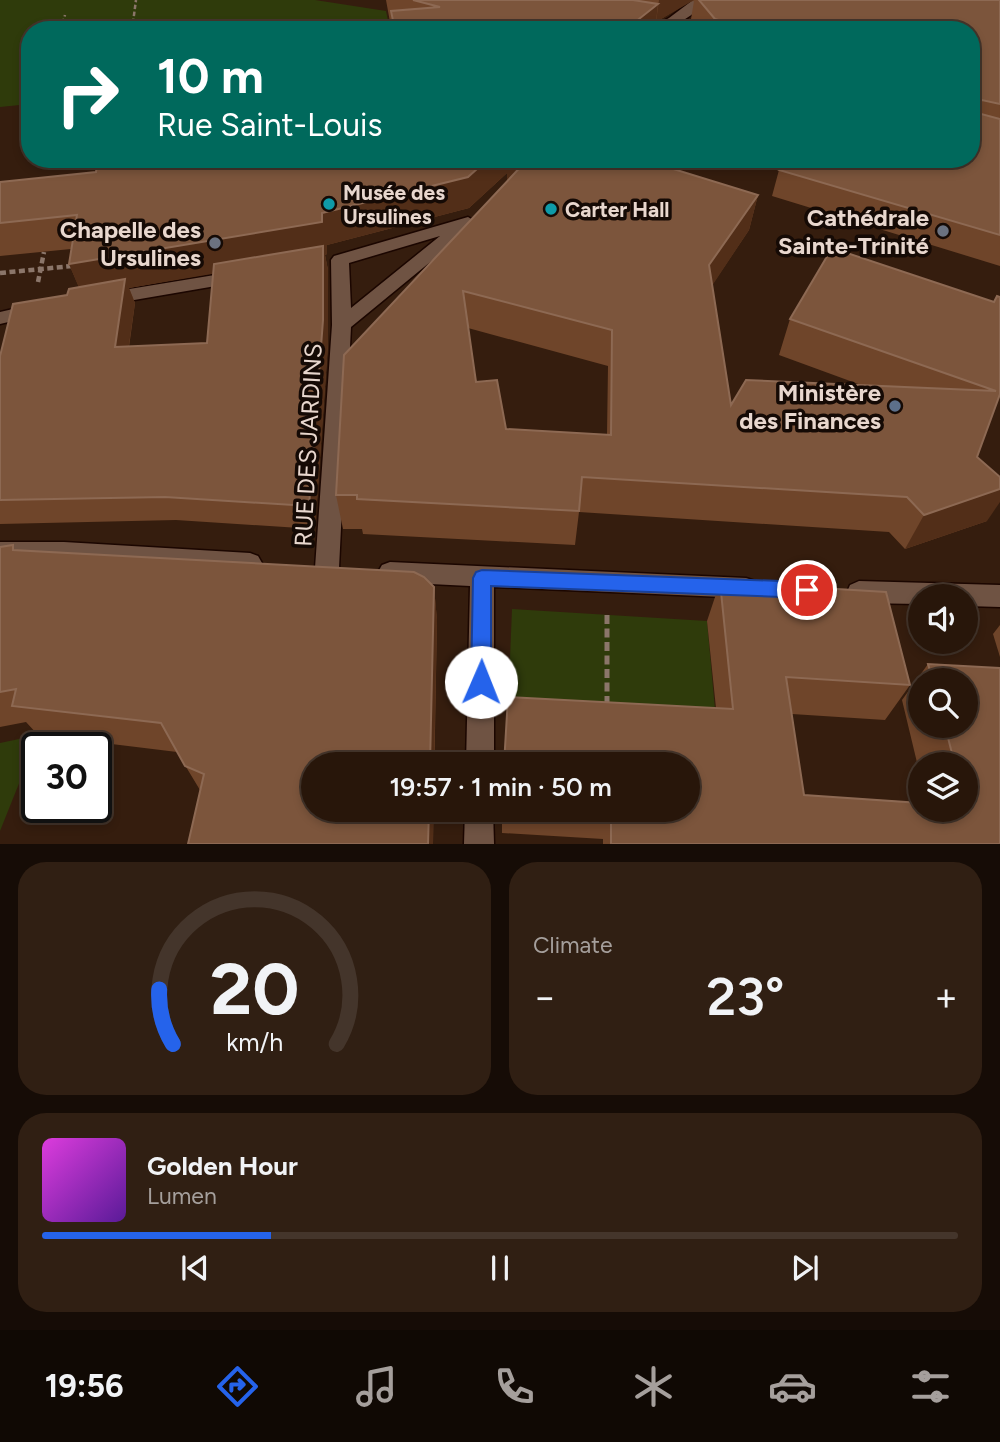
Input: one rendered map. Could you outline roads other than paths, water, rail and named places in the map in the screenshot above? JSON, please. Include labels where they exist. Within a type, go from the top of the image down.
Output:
[{"type":"street","points":[[674,21],[701,0]]},
{"type":"street","name":"RUE DES JARDINS","points":[[327,568],[342,325],[340,260],[473,217],[342,325]]},
{"type":"street","points":[[316,264],[340,260]]},
{"type":"street","points":[[85,302],[256,274]]},
{"type":"street","points":[[0,318],[58,306]]},
{"type":"street","points":[[0,552],[64,552],[272,565]]},
{"type":"street","points":[[300,566],[482,578],[765,589]]},
{"type":"street","points":[[480,752],[482,578]]},
{"type":"street","points":[[834,591],[1000,596]]},
{"type":"street","points":[[479,822],[479,844]]},
{"type":"place","name":"Musée des Ursulines","points":[[329,204]]},
{"type":"place","name":"Carter Hall","points":[[551,209]]},
{"type":"place","name":"Cathédrale Sainte-Trinité","points":[[943,231]]},
{"type":"place","name":"Chapelle des Ursulines","points":[[215,243]]},
{"type":"place","name":"Ministère des Finances","points":[[895,406]]}]
